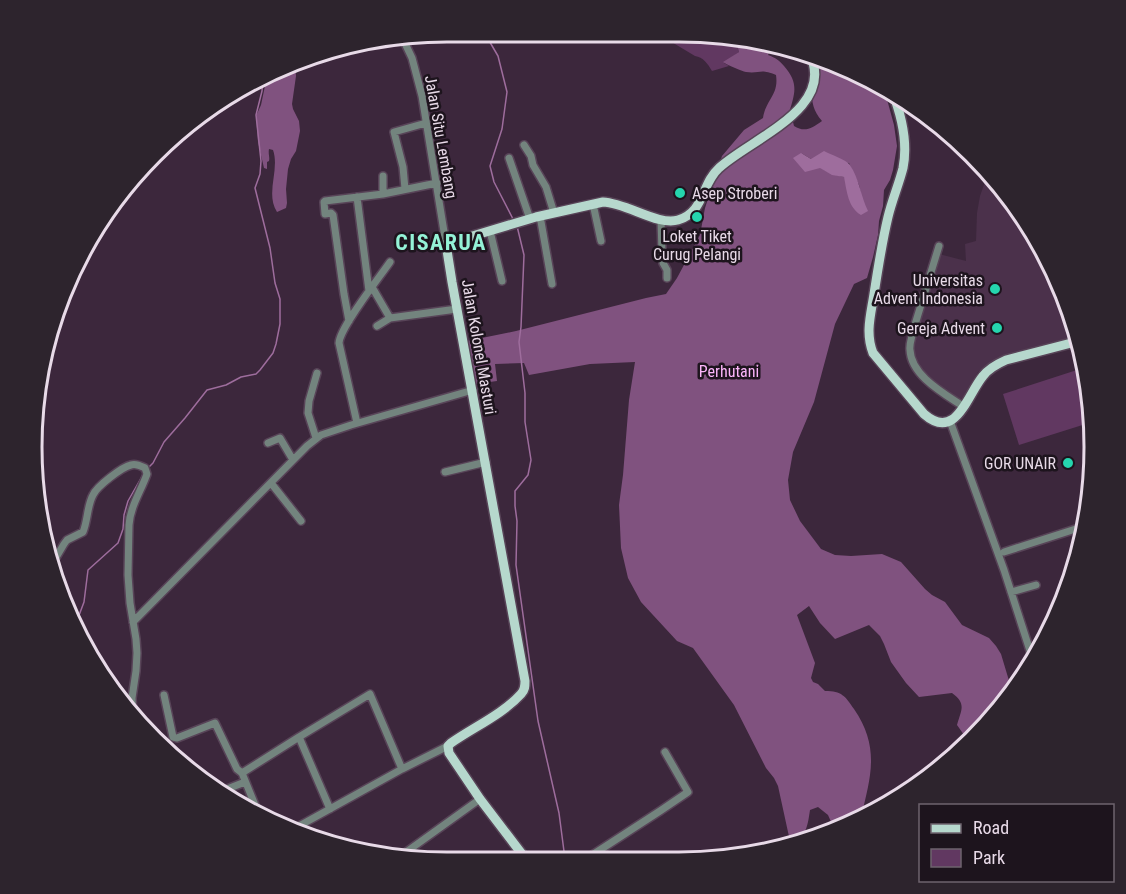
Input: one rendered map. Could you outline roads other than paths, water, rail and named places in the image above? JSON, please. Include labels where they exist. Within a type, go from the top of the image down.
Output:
[{"type":"main road","points":[[446,244],[531,218],[603,202],[614,202],[665,222],[689,215],[696,208],[717,169],[797,111],[808,97],[815,82],[815,65]]},
{"type":"main road","points":[[897,106],[903,132],[903,165],[878,263],[869,319],[869,343],[873,353],[924,414],[939,423],[950,421],[964,407],[981,378],[997,364],[1070,343]]},
{"type":"main road","name":"Jalan Kolonel Masturi","points":[[446,244],[519,641],[525,687],[523,693],[499,712],[448,746]]},
{"type":"main road","points":[[448,746],[449,753],[480,799],[520,852]]},
{"type":"street","name":"Jalan Situ Lembang","points":[[406,44],[415,66],[446,244]]},
{"type":"street","points":[[405,189],[403,167],[394,132],[426,123]]},
{"type":"street","points":[[524,145],[547,188],[554,213]]},
{"type":"street","points":[[509,158],[552,284]]},
{"type":"street","points":[[383,176],[383,194]]},
{"type":"street","points":[[350,321],[333,215],[325,214],[325,201],[383,194],[437,183]]},
{"type":"street","points":[[357,197],[371,289],[390,318]]},
{"type":"street","points":[[593,204],[601,241]]},
{"type":"street","points":[[661,220],[663,265],[667,270],[667,278]]},
{"type":"street","points":[[490,231],[502,282]]},
{"type":"street","points":[[939,246],[913,331],[910,353],[919,370],[934,388],[964,407]]},
{"type":"street","points":[[357,423],[339,344],[342,332],[390,262]]},
{"type":"street","points":[[377,326],[390,318],[457,309]]},
{"type":"street","points":[[316,438],[308,413],[317,373]]},
{"type":"street","points":[[133,622],[316,438],[357,423],[473,390]]},
{"type":"street","points":[[950,421],[1030,649]]},
{"type":"street","points":[[268,443],[280,438],[293,460]]},
{"type":"street","points":[[445,471],[486,462]]},
{"type":"street","points":[[57,556],[67,540],[83,532],[92,497],[102,484],[131,465],[144,467],[147,474],[129,517],[128,575],[137,652],[132,701]]},
{"type":"street","points":[[271,483],[301,521]]},
{"type":"street","points":[[1004,552],[1076,528]]},
{"type":"street","points":[[1011,592],[1036,585]]},
{"type":"street","points":[[242,773],[370,694],[402,769]]},
{"type":"street","points":[[164,695],[173,737],[177,738],[215,723],[237,769],[242,773],[254,803]]},
{"type":"street","points":[[299,737],[330,809]]},
{"type":"street","points":[[301,825],[448,746]]},
{"type":"street","points":[[597,852],[688,792],[665,752]]},
{"type":"street","points":[[229,788],[245,782]]},
{"type":"street","points":[[409,850],[480,799]]},
{"type":"waterway","points":[[490,42],[498,56],[507,92],[502,129],[490,166],[494,182],[513,219]]},
{"type":"waterway","points":[[149,467],[164,442],[207,390],[226,385],[241,377],[256,374],[273,353],[276,344],[280,324],[280,299],[255,188],[260,174],[261,161],[256,115],[262,87]]},
{"type":"waterway","points":[[517,226],[524,255],[519,342],[525,393],[525,422],[531,460],[528,475],[515,491],[516,565],[538,721],[559,813],[564,852]]},
{"type":"waterway","points":[[79,615],[84,602],[88,570],[118,543],[128,501],[144,473]]},
{"type":"place","name":"Asep Stroberi","points":[[680,193]]},
{"type":"place","name":"Loket Tiket Curug Pelangi","points":[[697,217]]},
{"type":"place","name":"Universitas Advent Indonesia","points":[[995,289]]},
{"type":"place","name":"Gereja Advent","points":[[997,328]]},
{"type":"place","name":"GOR UNAIR","points":[[1068,463]]},
{"type":"district","name":"CISARUA","points":[[441,242]]},
{"type":"park label","name":"Perhutani","points":[[729,371]]}]
